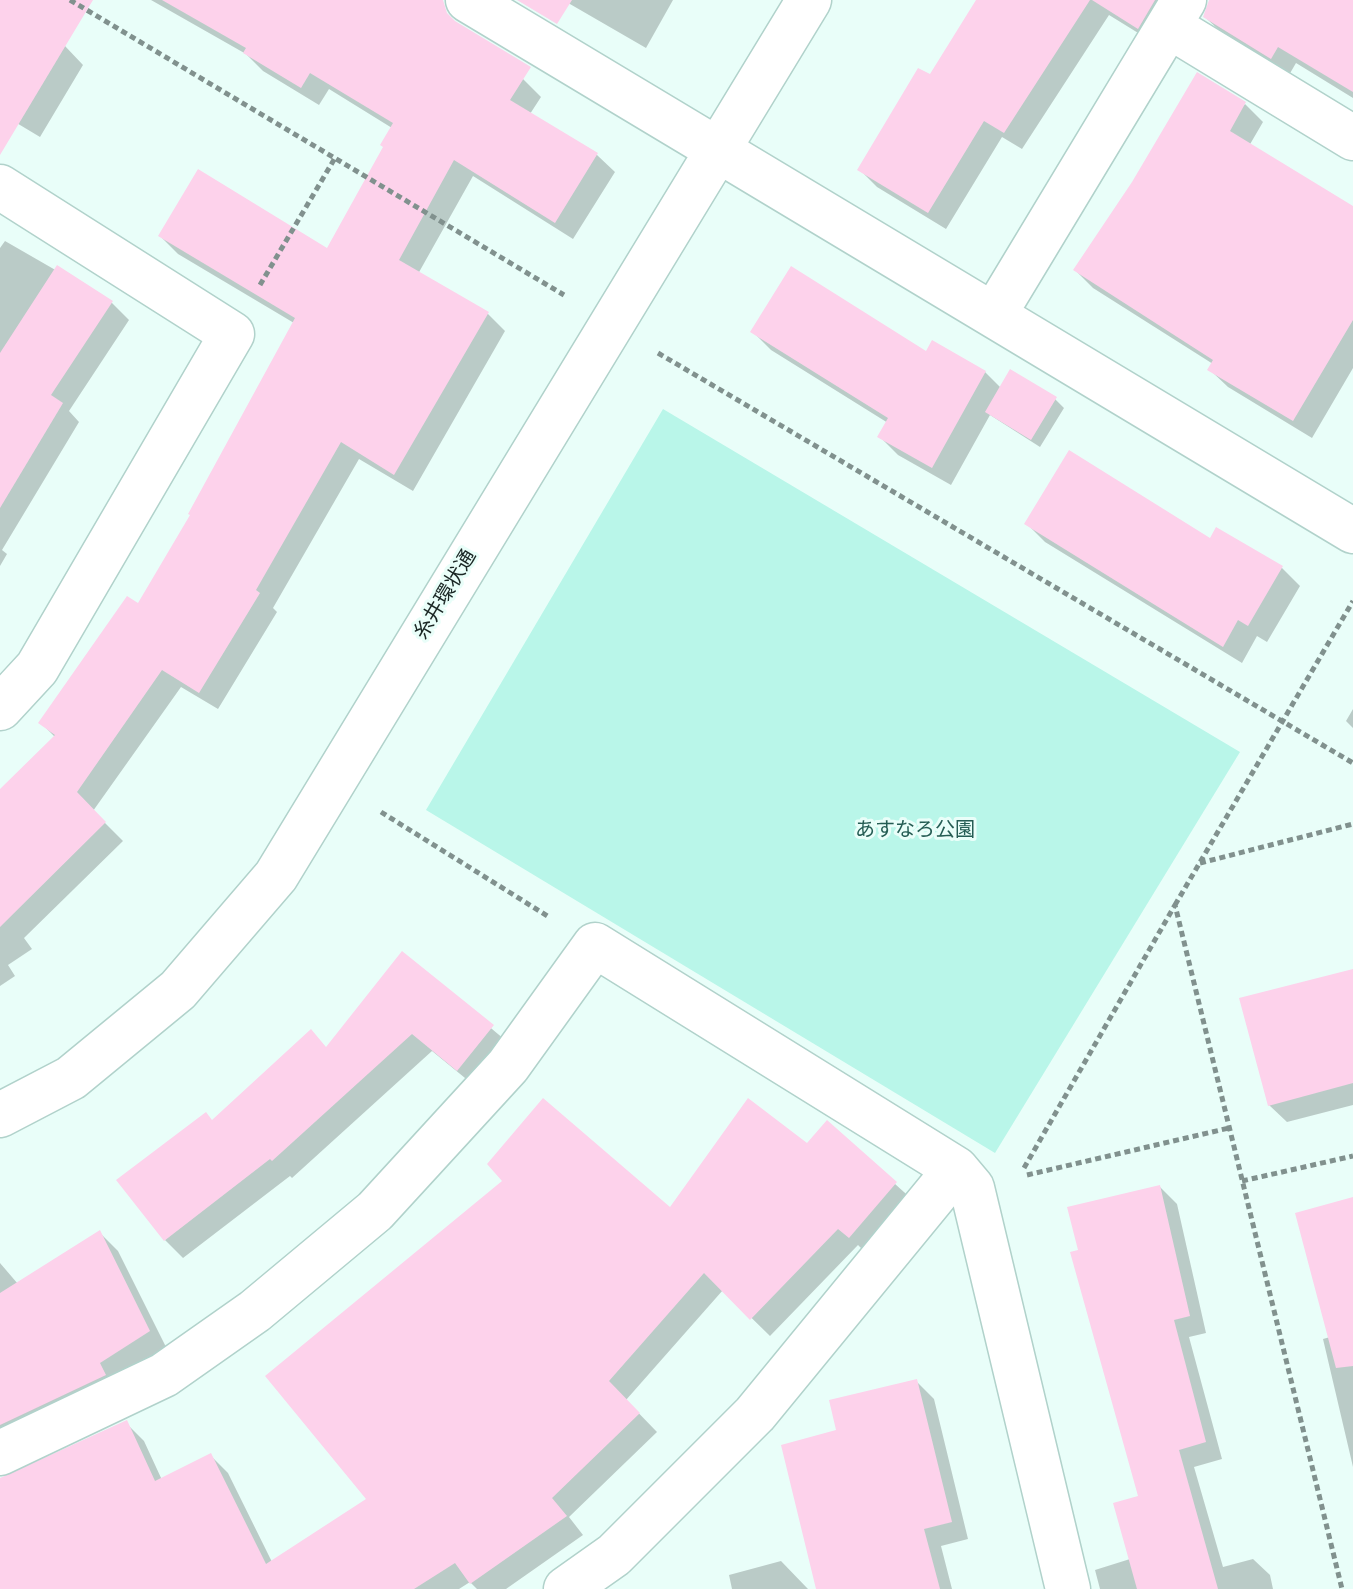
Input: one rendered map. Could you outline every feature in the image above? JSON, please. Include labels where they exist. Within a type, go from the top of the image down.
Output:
[{"type":"street","points":[[468,0],[995,313],[1353,531]]},
{"type":"street","name":"糸井環状通","points":[[0,1115],[71,1078],[178,990],[276,876],[809,0]]},
{"type":"street","points":[[995,313],[1177,13],[1353,138]]},
{"type":"street","points":[[0,187],[232,334],[37,668],[0,708]]},
{"type":"street","points":[[0,1453],[164,1375],[255,1311],[375,1211],[508,1066],[595,945],[956,1169],[972,1188],[1068,1589]]},
{"type":"street","points":[[566,1589],[618,1572],[755,1414],[956,1169]]},
{"type":"path","points":[[70,0],[611,325],[1353,763]]},
{"type":"path","points":[[232,334],[335,158]]},
{"type":"path","points":[[1229,1128],[1019,1177],[1353,601]]},
{"type":"path","points":[[333,782],[595,945]]},
{"type":"path","points":[[1200,863],[1353,824]]},
{"type":"path","points":[[1175,905],[1342,1589]]},
{"type":"path","points":[[1242,1181],[1353,1156]]},
{"type":"green space","name":"あすなろ公園","points":[[663,409],[1240,752],[995,1153],[426,810]]},
{"type":"building","points":[[0,0],[93,0],[0,155]]},
{"type":"building","points":[[162,0],[443,0],[447,13],[455,21],[531,67],[510,100],[598,153],[555,223],[454,160],[399,260],[489,312],[394,475],[341,442],[256,590],[260,593],[199,693],[162,670],[77,792],[106,822],[0,927],[0,789],[55,735],[38,723],[127,596],[138,603],[190,515],[295,318],[158,236],[198,169],[327,248],[393,123],[310,73],[301,88],[243,53],[246,48]]},
{"type":"building","points":[[517,0],[572,0],[557,24]]},
{"type":"building","points":[[976,0],[1090,0],[1004,133],[984,121],[928,213],[857,170],[918,68],[930,74]]},
{"type":"building","points":[[1092,0],[1155,0],[1138,29]]},
{"type":"building","points":[[1209,0],[1353,0],[1353,92],[1278,47],[1271,59],[1203,17]]},
{"type":"building","points":[[1197,72],[1246,102],[1230,131],[1353,206],[1353,320],[1293,421],[1207,370],[1213,360],[1073,270],[1132,182]]},
{"type":"building","points":[[57,265],[113,301],[51,395],[63,403],[0,508],[0,353]]},
{"type":"building","points":[[791,266],[926,351],[932,340],[986,371],[932,468],[877,437],[888,418],[750,332]]},
{"type":"building","points":[[1010,369],[1057,397],[1031,440],[985,412]]},
{"type":"building","points":[[1069,450],[1210,538],[1216,527],[1283,566],[1248,626],[1238,620],[1223,647],[1024,524]]},
{"type":"building","points":[[402,951],[494,1025],[457,1071],[412,1034],[272,1161],[270,1159],[164,1241],[116,1180],[206,1112],[212,1120],[311,1029],[326,1047]]},
{"type":"building","points":[[1353,969],[1353,1083],[1268,1106],[1239,998]]},
{"type":"building","points":[[543,1098],[670,1207],[748,1098],[807,1143],[827,1120],[897,1182],[849,1238],[838,1229],[750,1320],[704,1273],[609,1381],[640,1413],[552,1498],[567,1516],[470,1584],[455,1563],[414,1589],[0,1589],[0,1478],[127,1420],[155,1481],[211,1453],[266,1564],[366,1499],[265,1376],[502,1181],[487,1164]]},
{"type":"building","points":[[1160,1185],[1190,1316],[1174,1320],[1206,1442],[1179,1450],[1218,1589],[1137,1589],[1113,1503],[1138,1496],[1070,1252],[1078,1250],[1067,1207]]},
{"type":"building","points":[[1353,1197],[1353,1366],[1336,1368],[1295,1213]]},
{"type":"building","points":[[100,1230],[150,1331],[100,1363],[106,1375],[0,1425],[0,1293]]},
{"type":"building","points":[[917,1379],[952,1522],[924,1529],[940,1589],[816,1589],[781,1445],[836,1430],[829,1400]]}]
